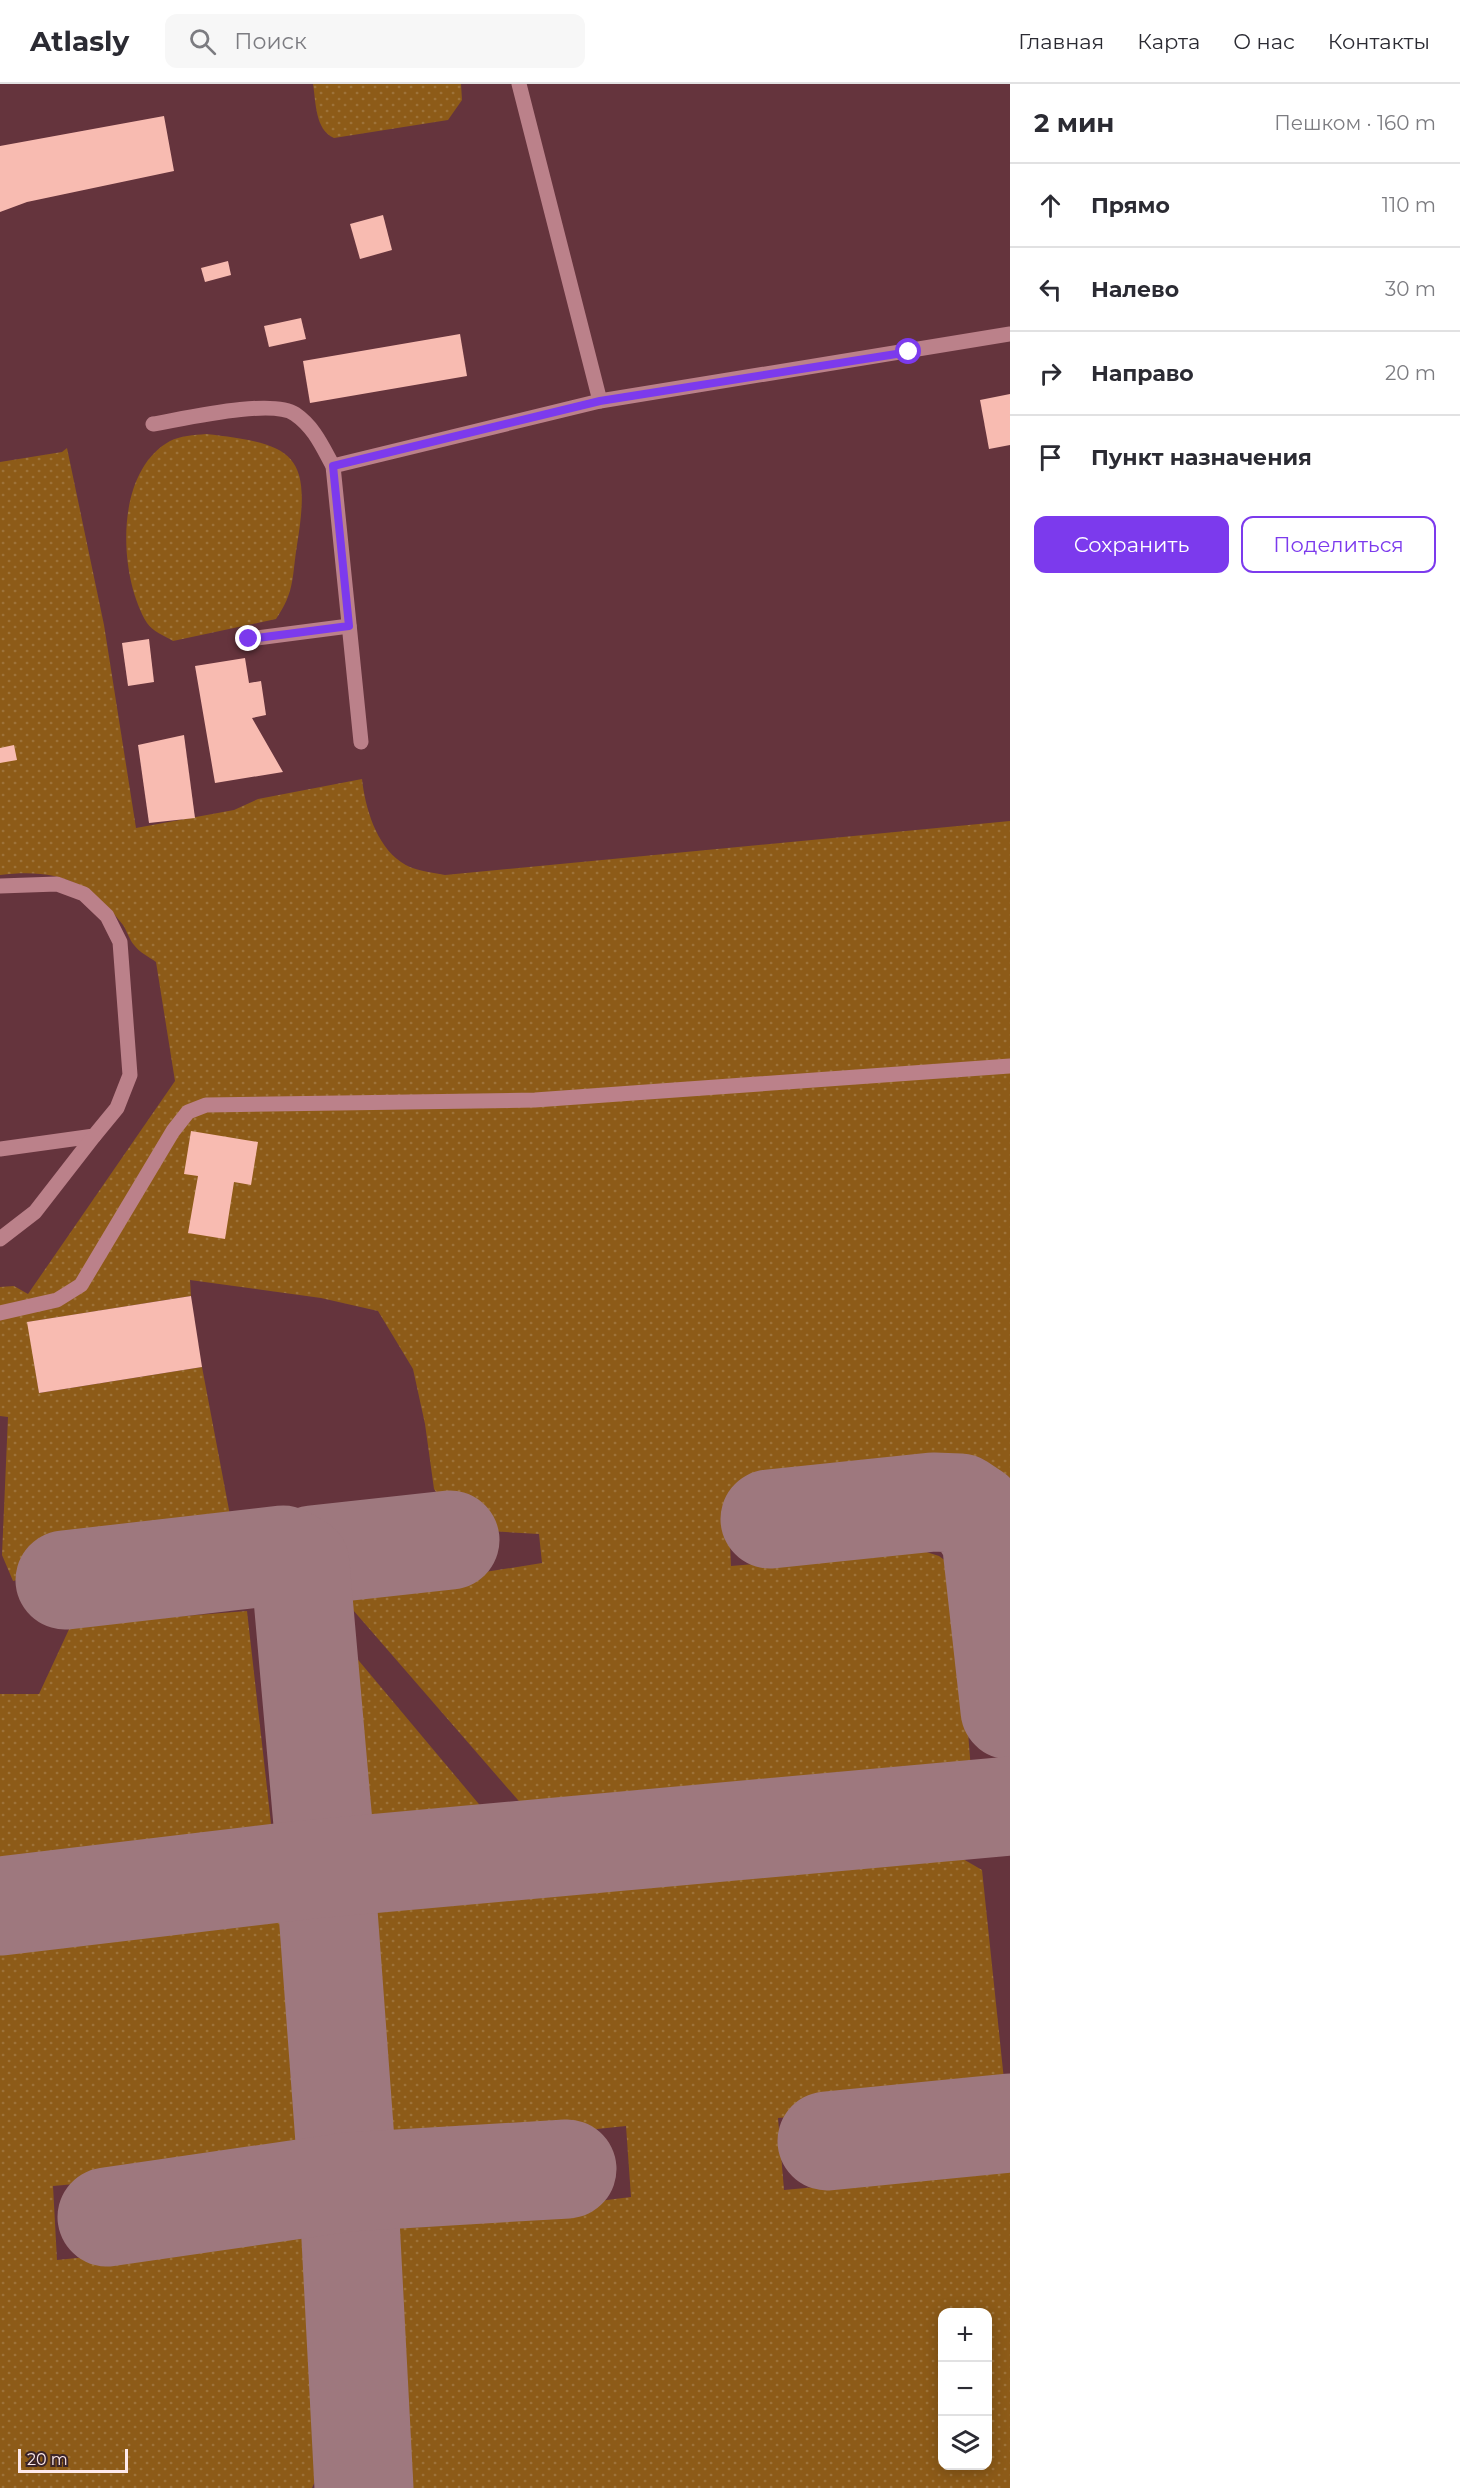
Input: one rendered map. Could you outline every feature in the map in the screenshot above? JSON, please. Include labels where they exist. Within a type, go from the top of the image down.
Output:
[{"type":"lane","points":[[519,84],[600,401]]},
{"type":"lane","points":[[333,466],[600,401],[1010,334]]},
{"type":"lane","points":[[153,424],[266,407],[293,413],[314,431],[333,466],[361,742]]},
{"type":"lane","points":[[249,639],[349,626]]},
{"type":"lane","points":[[0,885],[57,884],[84,894],[107,916],[120,942],[130,1075],[117,1108],[35,1212],[0,1239]]},
{"type":"lane","points":[[0,1314],[57,1300],[81,1285],[173,1131],[188,1112],[206,1105],[535,1100],[1010,1066]]},
{"type":"lane","points":[[0,1149],[94,1136]]},
{"type":"shaded area","points":[[313,84],[461,84],[462,100],[448,120],[334,138],[323,129],[320,122]]},
{"type":"shaded area","points":[[206,434],[260,443],[278,450],[290,459],[298,473],[302,491],[293,575],[287,600],[276,619],[173,641],[149,626],[137,603],[130,579],[127,552],[130,500],[139,476],[152,456],[174,439]]},
{"type":"shaded area","points":[[67,448],[104,625],[136,828],[234,810],[258,799],[362,779],[373,825],[392,855],[411,867],[445,875],[1010,821],[1010,1479],[728,1501],[731,1566],[920,1550],[939,1556],[955,1568],[971,1770],[952,1798],[550,1837],[340,1595],[542,1563],[539,1534],[489,1531],[453,1516],[434,1489],[425,1424],[413,1369],[378,1311],[321,1298],[190,1280],[191,1296],[28,1322],[39,1393],[202,1367],[233,1531],[13,1581],[2,1555],[8,1417],[0,1416],[0,1287],[14,1286],[28,1294],[175,1081],[156,962],[136,948],[123,925],[110,910],[84,888],[69,880],[54,876],[19,873],[0,875],[0,462],[62,452]]},
{"type":"shaded area","points":[[313,1606],[509,1840],[348,1858],[332,1842]]},
{"type":"shaded area","points":[[247,1611],[275,1859],[0,1887],[0,1694],[39,1694],[71,1625]]},
{"type":"shaded area","points":[[951,1852],[982,1870],[1006,2099],[778,2118],[784,2190],[1010,2169],[1010,2488],[379,2488],[365,2230],[631,2197],[626,2126],[359,2154],[336,1915]]},
{"type":"shaded area","points":[[282,1916],[301,2163],[53,2186],[57,2260],[305,2235],[321,2469],[312,2488],[0,2488],[0,1940]]},
{"type":"building","points":[[164,116],[174,171],[27,202],[0,212],[0,146]]},
{"type":"building","points":[[383,215],[392,250],[360,259],[350,224]]},
{"type":"building","points":[[228,261],[231,275],[205,282],[201,268]]},
{"type":"building","points":[[301,318],[306,339],[269,347],[264,326]]},
{"type":"building","points":[[460,334],[467,376],[310,403],[303,361]]},
{"type":"building","points":[[1010,394],[1010,445],[989,449],[980,400]]},
{"type":"building","points":[[149,639],[154,682],[128,686],[122,643]]},
{"type":"building","points":[[245,658],[249,683],[261,681],[266,715],[252,718],[283,772],[215,783],[195,666]]},
{"type":"building","points":[[184,735],[195,818],[149,823],[138,745]]},
{"type":"building","points":[[14,745],[17,760],[0,763],[0,748]]},
{"type":"building","points":[[191,1131],[258,1142],[251,1185],[234,1182],[225,1239],[188,1233],[198,1176],[184,1174]]},
{"type":"building","points":[[191,1296],[202,1367],[39,1393],[27,1322]]},
{"type":"taxiway","points":[[770,1519],[933,1502],[960,1503],[975,1513],[991,1538],[1010,1710]]},
{"type":"taxiway","points":[[300,1564],[313,1555],[450,1540]]},
{"type":"taxiway","points":[[65,1580],[283,1555],[300,1564],[327,1869],[327,1898],[348,2182],[364,2488]]},
{"type":"taxiway","points":[[0,1906],[303,1870],[1010,1806]]},
{"type":"taxiway","points":[[827,2141],[1010,2123]]},
{"type":"taxiway","points":[[107,2217],[348,2182],[567,2169]]},
{"type":"route","points":[[249,639],[349,626],[333,466],[600,401],[909,352]]}]
